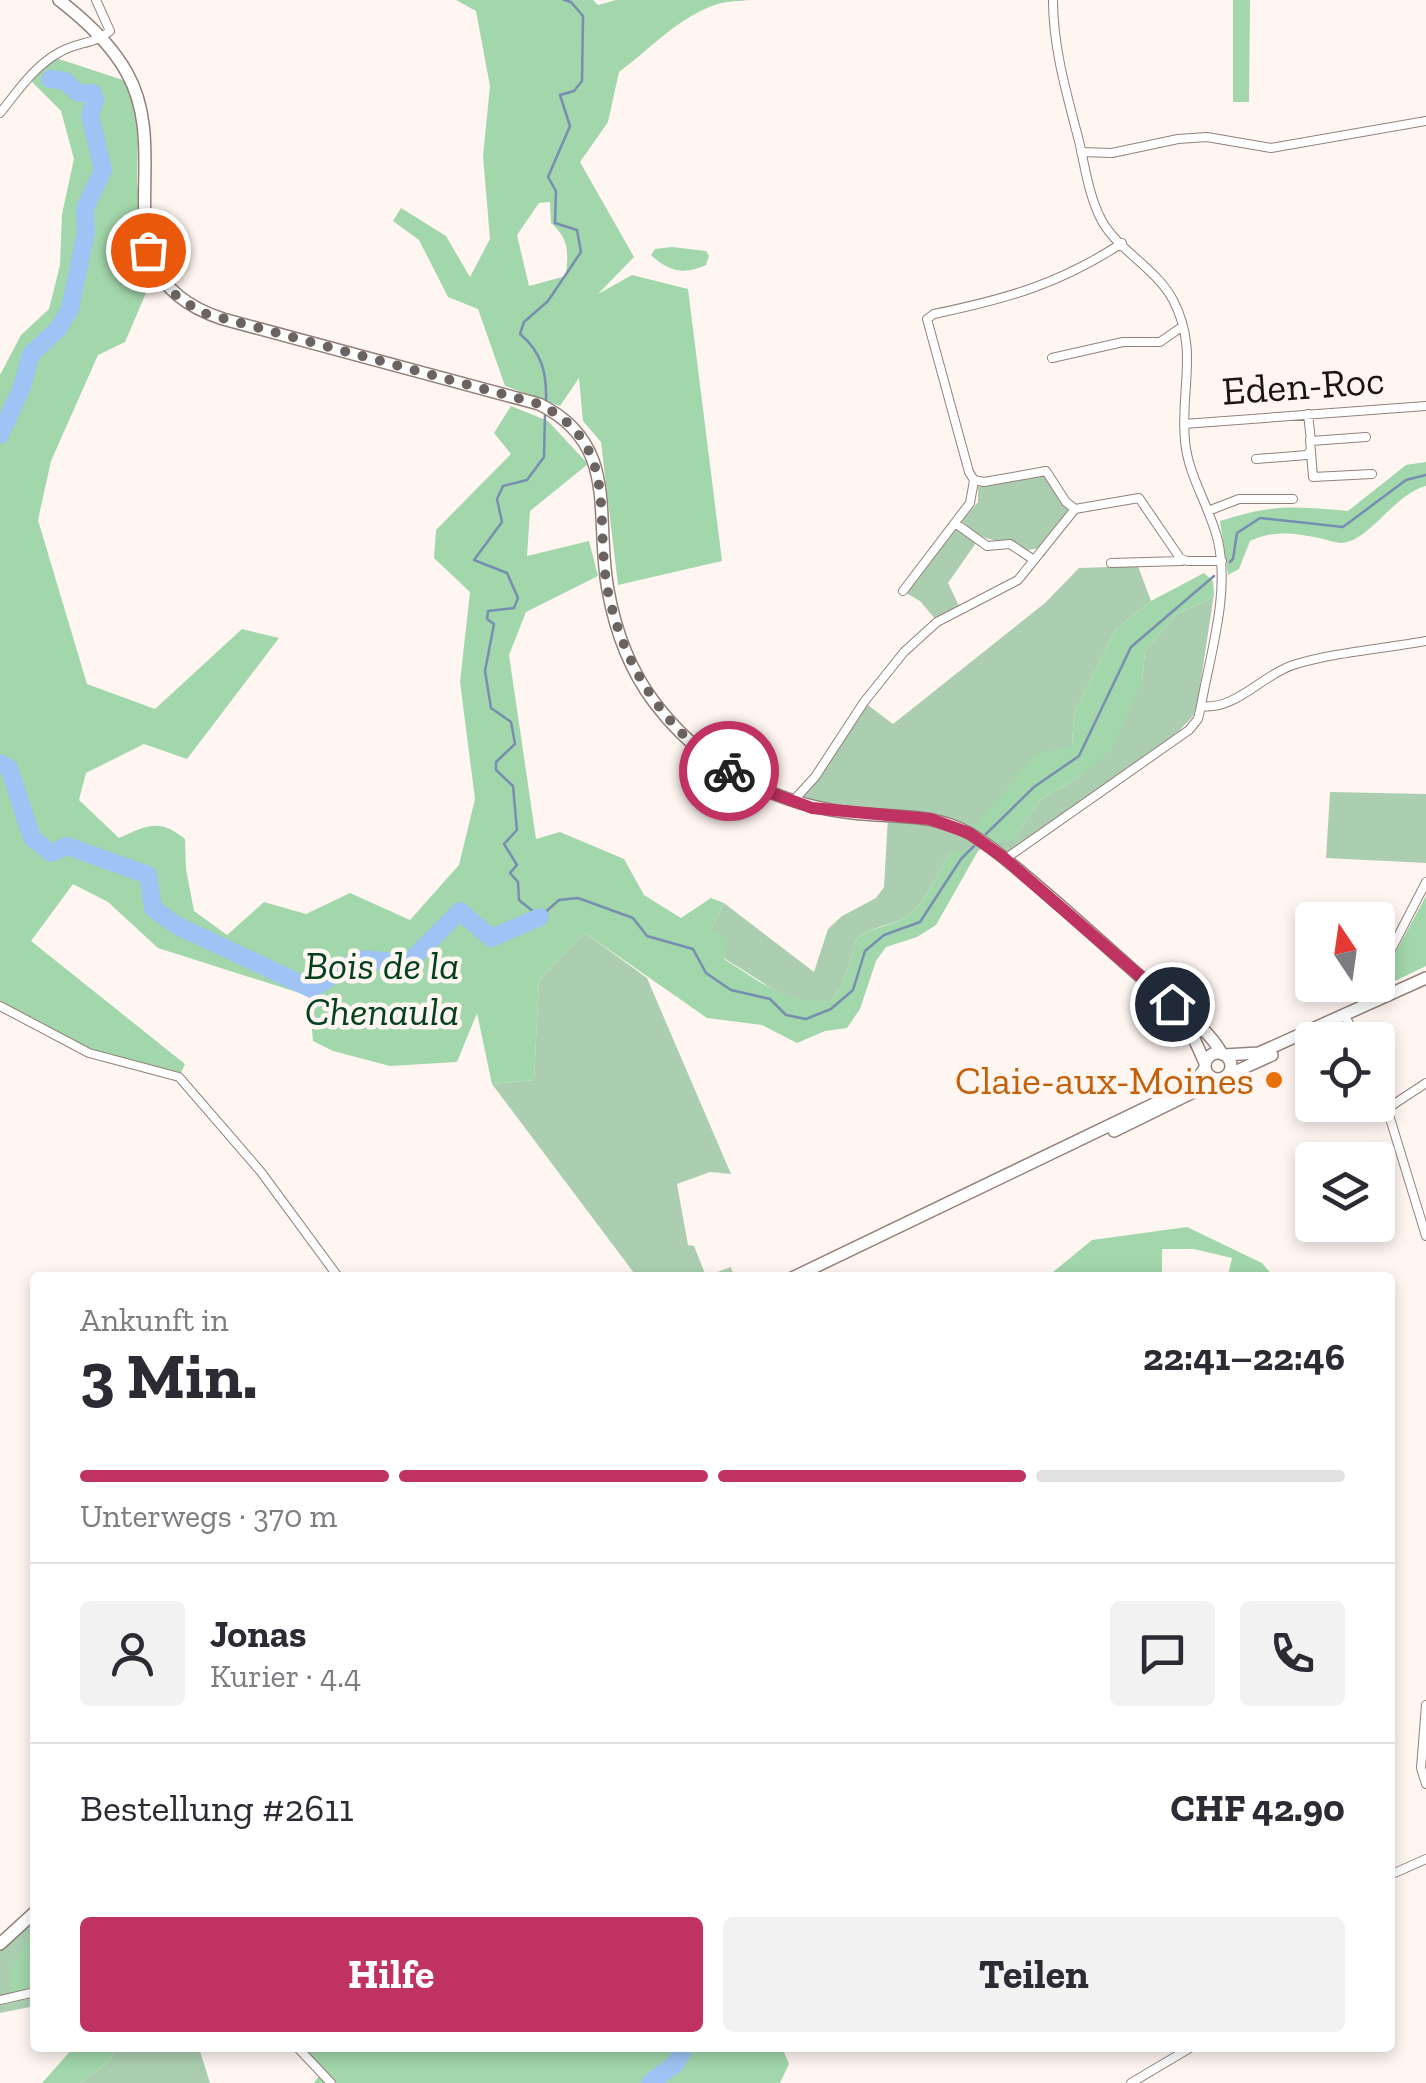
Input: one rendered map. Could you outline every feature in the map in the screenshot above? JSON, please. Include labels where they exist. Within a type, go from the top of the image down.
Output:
[{"type":"main road","points":[[59,0],[102,38],[128,74],[142,130],[148,250],[167,289],[182,302],[222,319],[539,404],[562,415],[595,462],[607,588],[618,632],[634,668],[662,711],[710,760],[746,782],[793,801],[832,811],[930,819],[969,833],[1004,858],[1210,1038],[1230,1065],[1224,1077]]},
{"type":"main road","points":[[1330,1022],[1426,978]]},
{"type":"main road","points":[[1172,1004],[1194,1034],[1212,1077],[1224,1077]]},
{"type":"main road","points":[[804,1272],[1183,1090],[1196,1081],[1212,1055],[1258,1053],[1295,1038]]},
{"type":"main road","points":[[1015,1173],[1154,1114],[1295,1041]]},
{"type":"main road","points":[[0,1944],[30,1917]]},
{"type":"street","points":[[0,114],[40,64],[65,48],[87,45],[110,31],[96,0]]},
{"type":"street","points":[[1004,858],[1188,730],[1198,718],[1221,590],[1222,560],[1188,460],[1184,326],[1157,278],[1104,224],[1093,200],[1056,46],[1053,0]]},
{"type":"street","points":[[1081,152],[1112,153],[1207,137],[1271,148],[1426,120]]},
{"type":"street","points":[[903,591],[970,503],[974,480],[928,318],[994,302],[1066,277],[1122,242]]},
{"type":"street","points":[[1052,358],[1124,342],[1160,342],[1184,326]]},
{"type":"street","name":"Eden-Roc","points":[[1184,424],[1426,406]]},
{"type":"street","points":[[1308,414],[1313,477],[1372,474]]},
{"type":"street","points":[[1310,440],[1366,437]]},
{"type":"street","points":[[1256,458],[1307,455],[1310,451]]},
{"type":"street","points":[[974,480],[984,482],[1046,472],[1066,502],[1075,508],[1139,498],[1175,554],[1187,561]]},
{"type":"street","points":[[1208,511],[1239,499],[1292,499]]},
{"type":"street","points":[[793,801],[816,777],[864,702],[904,652],[937,622],[1018,580],[1075,508]]},
{"type":"street","points":[[956,523],[987,546],[1010,544],[1034,560]]},
{"type":"street","points":[[1112,563],[1222,560]]},
{"type":"street","points":[[1202,706],[1228,703],[1263,678],[1294,664],[1426,642]]},
{"type":"street","points":[[1395,941],[1426,882]]},
{"type":"street","points":[[0,1006],[90,1053],[179,1077],[262,1172],[335,1272]]},
{"type":"street","points":[[1344,1015],[1348,1022]]},
{"type":"street","points":[[1395,1103],[1426,1083]]},
{"type":"street","points":[[1392,1122],[1426,1236]]},
{"type":"street","points":[[1426,1705],[1422,1768],[1426,1784]]},
{"type":"street","points":[[1395,1872],[1426,1859]]},
{"type":"street","points":[[0,2000],[30,1993]]},
{"type":"street","points":[[302,2052],[331,2083]]},
{"type":"street","points":[[1131,2083],[1144,2080],[1184,2052]]},
{"type":"green space","points":[[456,0],[593,0],[598,5],[616,0],[750,0],[718,4],[691,16],[619,72],[608,122],[580,162],[634,257],[598,294],[632,275],[688,289],[722,561],[618,585],[601,442],[583,421],[579,378],[560,406],[505,386],[478,309],[448,297],[419,240],[393,221],[401,208],[446,236],[470,277],[490,239],[483,156],[490,86],[476,11]],"holes":[[[550,202],[551,223],[566,247],[566,276],[529,286],[517,235],[539,203]]]},
{"type":"green space","points":[[1233,0],[1250,0],[1249,102],[1233,102]]},
{"type":"green space","name":"Bois de la Chenaula","points":[[56,58],[123,80],[132,96],[138,124],[137,183],[148,273],[146,293],[125,342],[98,355],[51,461],[38,520],[87,684],[155,709],[242,629],[279,638],[187,759],[144,744],[86,773],[79,800],[119,838],[161,826],[185,839],[194,911],[227,935],[264,902],[306,914],[350,893],[410,920],[459,865],[475,799],[460,682],[470,592],[434,558],[436,530],[511,454],[494,433],[511,406],[548,421],[588,464],[530,511],[527,556],[589,541],[598,576],[526,612],[509,655],[536,839],[560,832],[624,859],[644,895],[681,918],[711,898],[724,903],[711,930],[728,940],[724,959],[774,990],[814,1001],[831,1001],[843,984],[857,938],[903,919],[918,907],[951,851],[978,851],[936,925],[917,937],[886,947],[876,961],[860,1009],[847,1028],[825,1031],[797,1043],[762,1025],[707,1018],[585,933],[539,980],[534,1080],[492,1084],[477,1013],[457,1062],[390,1066],[333,1051],[313,1041],[309,996],[158,948],[108,902],[73,884],[31,941],[185,1064],[179,1077],[89,1053],[0,1006],[0,375],[21,335],[49,309],[60,265],[62,214],[74,159],[61,111],[32,82]]},
{"type":"green space","points":[[655,249],[706,251],[706,265],[677,270],[651,255]]},
{"type":"green space","points":[[1426,462],[1426,486],[1403,498],[1353,540],[1339,543],[1310,536],[1267,535],[1250,541],[1239,569],[1228,575],[1220,521],[1283,508],[1348,511],[1406,465]]},
{"type":"green space","points":[[1040,475],[1049,479],[1069,512],[1040,548],[1028,550],[987,538],[962,521],[978,502],[978,487]]},
{"type":"green space","points":[[957,528],[976,543],[948,583],[959,606],[936,620],[920,601],[906,593]]},
{"type":"green space","points":[[1138,566],[1151,601],[1116,629],[1074,714],[1072,746],[1013,840],[1041,799],[1081,776],[1142,682],[1145,652],[1176,614],[1214,594],[1197,706],[1179,731],[1005,859],[987,845],[978,851],[951,851],[911,914],[857,938],[843,984],[831,1001],[803,1002],[774,990],[724,958],[711,930],[724,903],[814,972],[828,929],[842,916],[876,898],[884,887],[888,816],[793,801],[864,702],[893,724],[1045,603],[1079,568]]},
{"type":"green space","points":[[1204,573],[1213,581],[1214,594],[1176,614],[1145,652],[1142,682],[1111,750],[1081,776],[1041,799],[1013,840],[987,844],[969,833],[1036,754],[1072,746],[1074,714],[1116,629],[1151,601]]},
{"type":"green space","points":[[1330,792],[1426,794],[1426,863],[1326,858]]},
{"type":"green space","points":[[1426,896],[1426,966],[1395,981],[1395,953]]},
{"type":"green space","points":[[585,933],[647,978],[731,1174],[710,1172],[677,1184],[688,1245],[694,1246],[704,1272],[633,1272],[492,1084],[534,1080],[539,980]]},
{"type":"green space","points":[[1187,1227],[1262,1263],[1270,1272],[1229,1272],[1232,1258],[1194,1249],[1162,1249],[1162,1272],[1053,1272],[1092,1240]]},
{"type":"green space","points":[[25,1921],[30,1936],[11,1973],[30,1988],[30,2007],[0,2013],[0,1944]]},
{"type":"green space","points":[[30,1934],[30,1993],[13,1998],[10,1973]]},
{"type":"green space","points":[[69,2052],[114,2052],[109,2062],[80,2083],[42,2083]]},
{"type":"green space","points":[[114,2052],[200,2052],[210,2083],[80,2083],[109,2062]]},
{"type":"green space","points":[[302,2052],[784,2052],[789,2064],[780,2083],[314,2083],[322,2072]]},
{"type":"waterway","points":[[546,401],[542,364],[520,334],[524,322],[548,301],[581,252],[577,230],[555,223],[556,191],[548,177],[570,126],[560,95],[574,91],[582,81],[583,16],[564,0]]},
{"type":"waterway","points":[[0,435],[22,387],[31,354],[58,329],[70,309],[86,232],[85,208],[103,170],[90,115],[95,101],[93,93],[78,93],[65,81],[50,79]]},
{"type":"waterway","points":[[545,414],[544,457],[527,480],[503,486],[497,499],[502,522],[474,560],[507,573],[518,598],[514,608],[488,611],[487,619],[494,624],[485,671],[491,708],[511,722],[515,744],[496,762],[496,770],[513,786],[517,830],[504,844],[517,865],[510,873],[518,882],[519,900],[540,917],[559,900],[578,898],[633,918],[647,936],[693,949],[706,973],[731,990],[770,999],[786,1015],[806,1019],[831,1009],[853,990],[865,951],[884,935],[920,922],[961,859],[974,846]]},
{"type":"waterway","points":[[1230,562],[1237,533],[1260,518],[1343,527],[1406,480],[1426,475]]},
{"type":"waterway","points":[[986,834],[1034,787],[1079,756],[1131,647],[1214,576]]},
{"type":"waterway","points":[[0,763],[9,768],[32,838],[51,853],[67,846],[148,875],[153,908],[176,925],[312,989],[358,959],[408,963],[460,911],[491,938],[540,917]]},
{"type":"waterway","points":[[650,2083],[675,2064],[682,2052]]},
{"type":"way so far","points":[[148,250],[167,289],[200,312],[539,404],[562,415],[595,462],[607,588],[618,632],[634,668],[652,700],[679,732],[710,760],[729,771]]},
{"type":"place","name":"Claie-aux-Moines","points":[[1274,1080]]},
{"type":"route","points":[[729,771],[746,782],[812,808],[930,819],[969,833],[1004,858],[1172,1004]]}]
